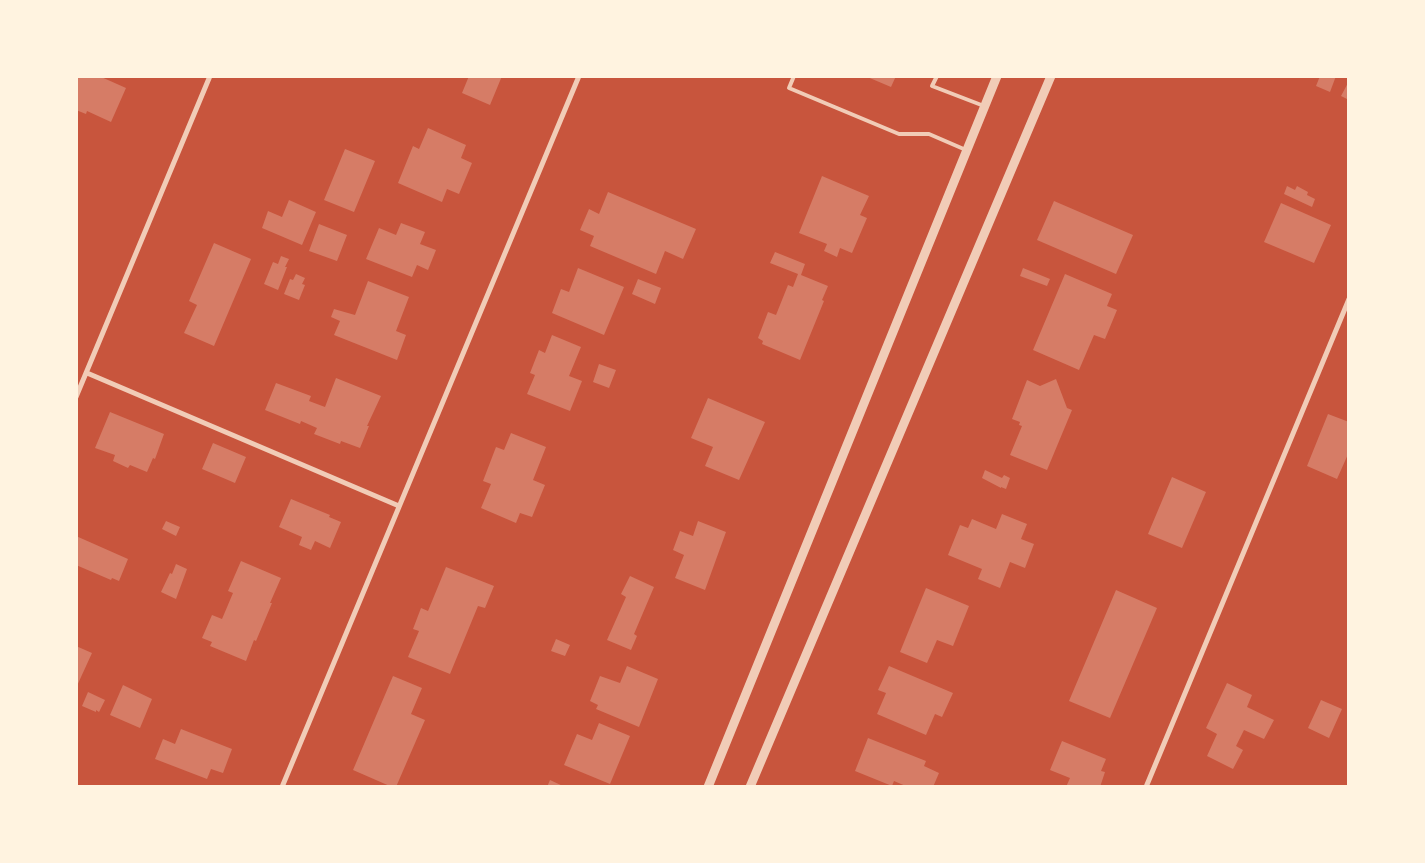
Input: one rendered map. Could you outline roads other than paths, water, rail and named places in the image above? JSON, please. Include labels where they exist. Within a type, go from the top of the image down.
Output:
[{"type":"street","points":[[76,397],[210,76]]},
{"type":"street","points":[[282,787],[579,76]]},
{"type":"street","points":[[708,787],[997,76]]},
{"type":"street","points":[[750,787],[1051,76]]},
{"type":"street","points":[[1146,787],[1349,299]]},
{"type":"street","points":[[87,373],[400,506]]},
{"type":"lane","points":[[794,76],[789,88],[900,134],[928,134],[966,150]]},
{"type":"lane","points":[[937,76],[932,86],[984,106]]}]
